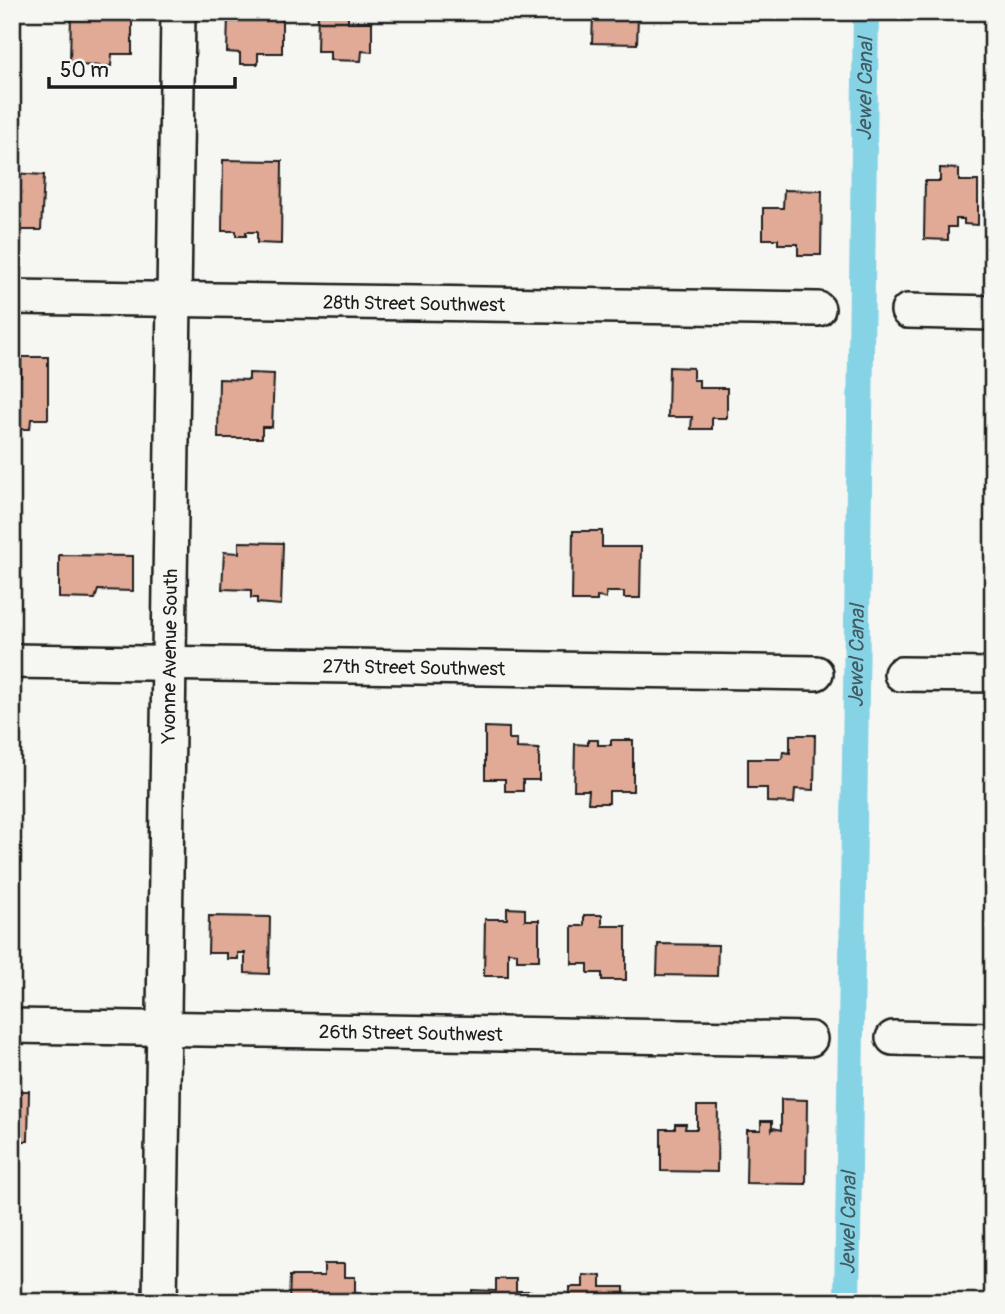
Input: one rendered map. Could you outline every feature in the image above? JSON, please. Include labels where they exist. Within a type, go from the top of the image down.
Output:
[{"type":"street","name":"Yvonne Avenue South","points":[[160,1302],[178,12]]},
{"type":"street","name":"28th Street Southwest","points":[[12,297],[818,309]]},
{"type":"street","points":[[908,311],[993,313]]},
{"type":"street","name":"27th Street Southwest","points":[[12,661],[816,673]]},
{"type":"street","points":[[901,674],[993,676]]},
{"type":"street","name":"26th Street Southwest","points":[[12,1026],[810,1039]]},
{"type":"street","points":[[892,1038],[993,1040]]},
{"type":"building","points":[[71,12],[132,12],[132,54],[112,54],[111,66],[70,65]]},
{"type":"building","points":[[245,12],[282,12],[282,53],[258,53],[258,64],[240,64],[240,53],[227,52],[228,15],[245,15]]},
{"type":"building","points":[[318,12],[342,12],[342,15],[348,15],[348,22],[372,22],[372,52],[362,51],[361,61],[330,60],[330,51],[317,51]]},
{"type":"building","points":[[593,16],[638,16],[637,44],[592,43]]},
{"type":"building","points":[[223,160],[282,161],[281,244],[257,243],[257,232],[236,236],[236,231],[222,231]]},
{"type":"building","points":[[940,168],[959,169],[959,181],[978,181],[978,225],[964,224],[964,219],[956,219],[956,227],[948,227],[948,240],[924,239],[925,181],[940,181]]},
{"type":"building","points":[[12,173],[44,175],[41,230],[19,230],[20,206],[12,206]]},
{"type":"building","points":[[784,190],[822,191],[821,255],[798,255],[798,244],[778,244],[778,239],[763,239],[763,208],[783,208]]},
{"type":"building","points":[[21,357],[48,357],[48,419],[31,419],[30,429],[12,429],[12,377],[21,377]]},
{"type":"building","points":[[669,367],[693,368],[693,380],[699,380],[699,388],[727,388],[727,418],[712,418],[712,429],[691,429],[692,417],[668,417]]},
{"type":"building","points":[[249,373],[274,374],[272,427],[262,427],[262,438],[218,438],[219,379],[249,380]]},
{"type":"building","points":[[573,531],[602,531],[602,547],[641,547],[640,598],[624,598],[624,592],[606,592],[606,598],[597,597],[597,601],[572,601]]},
{"type":"building","points":[[239,542],[283,543],[281,605],[257,603],[257,598],[251,598],[251,590],[222,589],[224,552],[239,553]]},
{"type":"building","points":[[59,555],[133,556],[133,591],[98,590],[95,599],[59,598]]},
{"type":"building","points":[[485,727],[509,728],[509,739],[517,739],[517,748],[539,749],[539,780],[523,780],[523,791],[505,791],[505,779],[485,779]]},
{"type":"building","points":[[790,735],[815,735],[814,790],[795,789],[794,803],[767,802],[767,788],[748,788],[748,759],[782,759],[783,752],[790,753]]},
{"type":"building","points":[[588,740],[598,740],[598,745],[611,745],[611,740],[633,740],[633,791],[609,791],[609,803],[588,803],[589,790],[574,790],[575,744],[588,745]]},
{"type":"building","points":[[507,908],[525,909],[525,920],[539,920],[539,960],[517,960],[517,953],[508,952],[508,976],[484,976],[485,919],[507,919]]},
{"type":"building","points":[[584,915],[602,915],[602,926],[626,926],[626,980],[602,980],[602,973],[588,973],[588,964],[572,964],[572,926],[584,926]]},
{"type":"building","points":[[209,916],[270,917],[269,974],[245,973],[245,953],[238,953],[238,959],[227,959],[227,953],[208,953]]},
{"type":"building","points":[[12,924],[15,924],[14,969],[12,969]]},
{"type":"building","points":[[658,944],[718,945],[717,976],[657,975]]},
{"type":"building","points":[[12,1091],[29,1091],[28,1141],[12,1141]]},
{"type":"building","points":[[781,1099],[807,1100],[806,1184],[746,1183],[747,1130],[761,1130],[761,1121],[772,1121],[772,1130],[781,1130]]},
{"type":"building","points":[[697,1106],[718,1106],[717,1172],[661,1171],[661,1129],[675,1129],[675,1124],[686,1124],[685,1129],[697,1129]]},
{"type":"building","points":[[324,1264],[344,1264],[344,1277],[355,1277],[355,1302],[289,1302],[290,1276],[324,1276]]},
{"type":"building","points":[[583,1275],[601,1276],[601,1287],[624,1287],[624,1302],[570,1302],[570,1287],[583,1287]]},
{"type":"building","points":[[496,1279],[516,1279],[516,1291],[531,1291],[531,1302],[472,1302],[472,1290],[496,1291]]},
{"type":"waterway","name":"Jewel Canal","points":[[847,1302],[866,12]]}]
